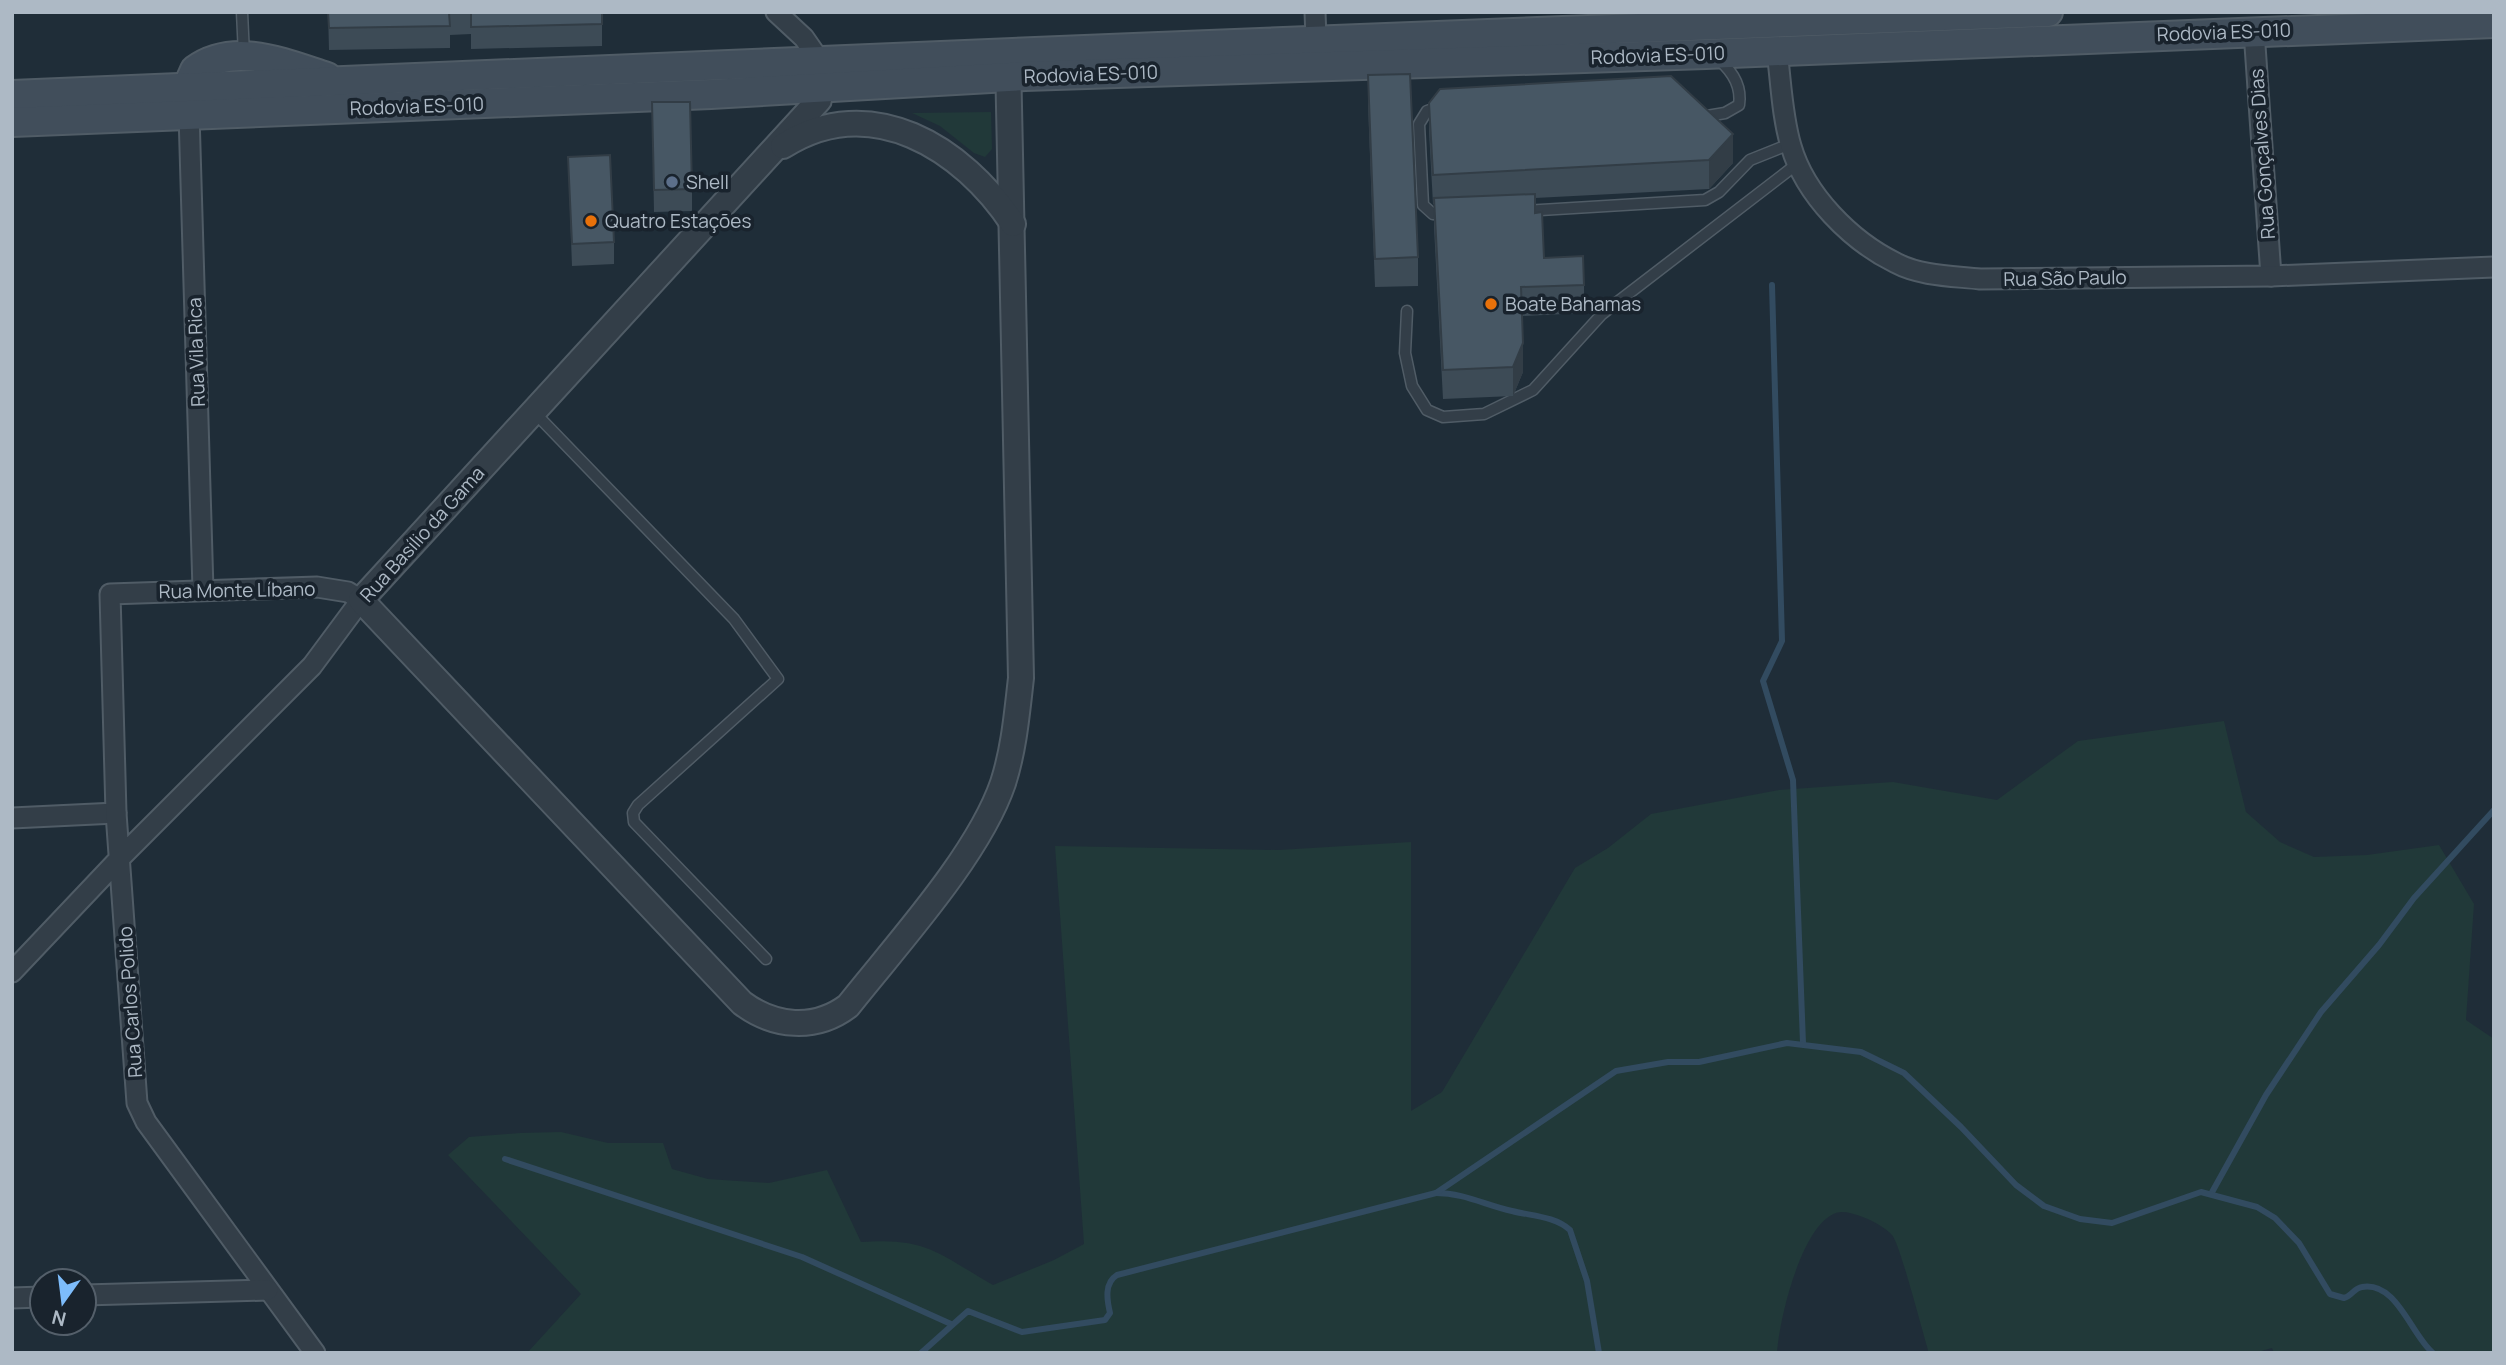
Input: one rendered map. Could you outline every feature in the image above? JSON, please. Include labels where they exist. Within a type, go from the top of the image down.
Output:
[{"type":"main road","name":"Rodovia ES-010","points":[[1008,64],[1316,25],[2048,12]]},
{"type":"main road","name":"Rodovia ES-010","points":[[12,95],[188,101],[821,75],[1008,64],[1706,54],[2494,23]]},
{"type":"main road","points":[[188,101],[190,78],[201,65],[226,57],[275,60],[346,83]]},
{"type":"main road","name":"Rodovia ES-010","points":[[12,122],[346,83],[821,75]]},
{"type":"street","points":[[776,12],[804,38],[821,75]]},
{"type":"street","name":"Rua Gonçalves Dias","points":[[2254,31],[2271,276]]},
{"type":"street","name":"Rua São Paulo","points":[[1777,51],[1790,144],[1797,164],[1824,206],[1869,247],[1897,265],[1934,274],[1980,279],[2271,276],[2494,267]]},
{"type":"street","points":[[361,600],[741,1003],[755,1013],[789,1023],[807,1023],[836,1015],[848,1006],[968,851],[989,815],[1011,754],[1021,678],[1008,64]]},
{"type":"street","name":"Rua Basílio da Gama","points":[[12,972],[120,858],[312,666],[361,600],[819,100],[821,75]]},
{"type":"street","name":"Rua Vila Rica","points":[[188,101],[203,590]]},
{"type":"street","points":[[770,154],[808,133],[825,128],[879,126],[904,131],[924,139],[961,164],[990,192],[1013,225]]},
{"type":"street","name":"Rua Monte Líbano","points":[[110,594],[317,587],[348,592],[361,600]]},
{"type":"street","name":"Rua Carlos Polido","points":[[110,594],[116,813],[137,1103],[146,1122],[315,1353]]},
{"type":"street","points":[[12,818],[116,813]]},
{"type":"street","points":[[98,1295],[268,1290]]},
{"type":"lane","points":[[243,12],[244,56]]},
{"type":"lane","points":[[1692,112],[1704,118],[1734,110],[1739,105],[1739,88],[1734,76],[1721,61],[1706,54]]},
{"type":"lane","points":[[1448,106],[1427,111],[1419,124],[1423,205],[1433,214],[1454,215]]},
{"type":"lane","points":[[1510,211],[1704,200],[1718,192],[1750,160],[1790,144]]},
{"type":"lane","points":[[1407,311],[1405,353],[1412,386],[1427,410],[1443,417],[1483,414],[1533,390],[1602,314],[1797,164]]},
{"type":"lane","points":[[534,412],[734,620],[778,679],[638,805],[633,813],[634,822],[766,959]]},
{"type":"green space","points":[[991,112],[992,149],[985,157],[974,153],[940,126],[912,113]]},
{"type":"green space","points":[[2224,721],[2246,812],[2280,842],[2314,857],[2367,855],[2439,845],[2474,904],[2466,1020],[2494,1039],[2494,1353],[2274,1353],[2272,1348],[2254,1353],[1929,1353],[1906,1271],[1892,1235],[1868,1219],[1841,1212],[1830,1216],[1809,1240],[1787,1300],[1777,1353],[527,1353],[581,1294],[448,1155],[469,1137],[561,1132],[608,1143],[663,1143],[672,1169],[708,1179],[769,1183],[827,1170],[861,1242],[902,1242],[918,1245],[945,1256],[993,1285],[1054,1260],[1084,1244],[1055,846],[1279,850],[1411,842],[1411,1111],[1442,1092],[1575,868],[1608,848],[1651,814],[1779,790],[1893,782],[1997,800],[2078,741]]},
{"type":"building","points":[[328,12],[471,12],[449,13],[450,26],[329,28]]},
{"type":"building","points":[[471,12],[602,12],[602,24],[471,27]]},
{"type":"building","points":[[1410,74],[1418,257],[1375,259],[1368,75]]},
{"type":"building","points":[[1671,76],[1733,134],[1709,160],[1433,175],[1429,103],[1440,89]]},
{"type":"building","name":"Shell","points":[[652,102],[690,102],[692,189],[654,190]]},
{"type":"building","points":[[610,155],[614,242],[572,244],[568,157]]},
{"type":"building","points":[[1535,194],[1535,213],[1542,212],[1544,258],[1583,256],[1584,285],[1521,287],[1523,343],[1513,367],[1443,370],[1434,198]]},
{"type":"waterway","points":[[1772,285],[1782,641],[1763,681],[1793,780],[1803,1043]]},
{"type":"waterway","points":[[2211,1194],[2266,1095],[2321,1012],[2379,945],[2414,898],[2494,810]]},
{"type":"waterway","points":[[921,1353],[968,1311],[1022,1332],[1105,1320],[1110,1313],[1108,1287],[1117,1275],[1436,1193],[1616,1071],[1668,1062],[1699,1062],[1787,1043],[1861,1052],[1904,1073],[1961,1127],[2016,1185],[2044,1206],[2080,1219],[2112,1223],[2201,1192],[2257,1207],[2275,1218],[2299,1243],[2330,1294],[2344,1298],[2362,1287],[2374,1287],[2385,1292],[2394,1300],[2433,1353]]},
{"type":"waterway","points":[[505,1159],[802,1257],[951,1324]]},
{"type":"waterway","points":[[1436,1193],[1456,1195],[1502,1209],[1550,1219],[1570,1230],[1587,1281],[1599,1353]]},
{"type":"place","name":"Shell","points":[[672,182]]},
{"type":"place","name":"Quatro Estações","points":[[591,221]]},
{"type":"place","name":"Boate Bahamas","points":[[1491,304]]}]
